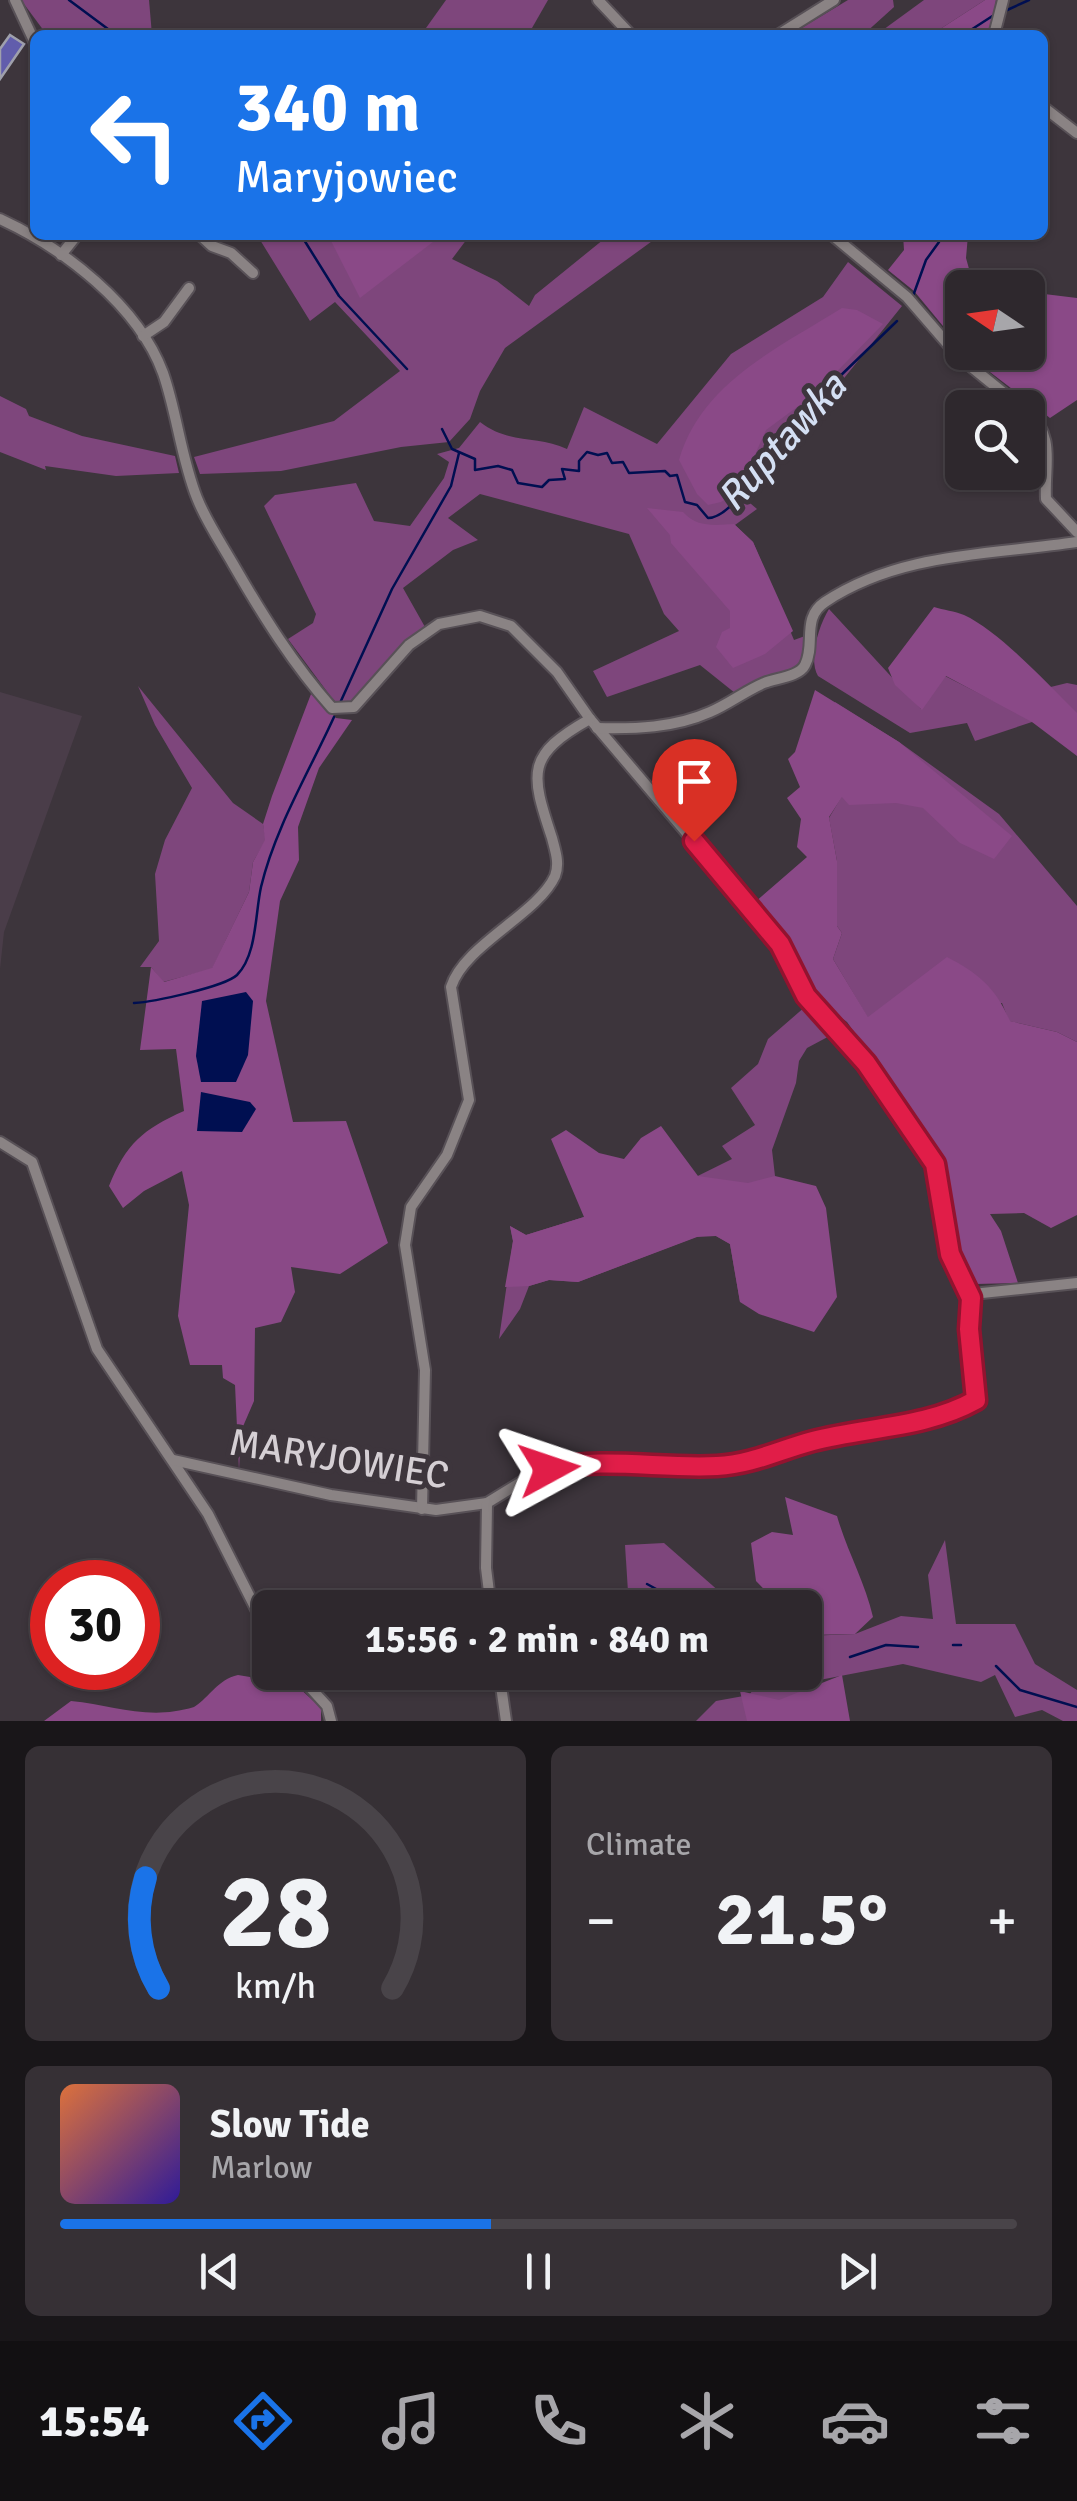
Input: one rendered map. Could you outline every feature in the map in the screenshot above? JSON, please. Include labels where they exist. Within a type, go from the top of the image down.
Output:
[{"type":"street","points":[[15,0],[30,32]]},
{"type":"street","points":[[598,0],[627,30]]},
{"type":"street","points":[[786,30],[834,0]]},
{"type":"street","points":[[995,30],[1003,0]]},
{"type":"street","points":[[1048,111],[1077,133]]},
{"type":"street","points":[[0,219],[30,237]]},
{"type":"street","points":[[35,240],[62,256],[101,290],[144,336],[163,373],[198,500],[284,648],[332,708],[349,710],[361,702],[409,645],[429,629],[452,619],[480,616],[512,626],[557,672],[593,724],[780,944],[806,996],[866,1063],[922,1142],[935,1164],[950,1254],[971,1298],[982,1293],[1077,1283]]},
{"type":"street","points":[[62,256],[73,240]]},
{"type":"street","points":[[205,240],[231,252],[253,273]]},
{"type":"street","points":[[838,240],[907,297],[958,356],[1000,390]]},
{"type":"street","points":[[144,336],[164,322],[189,288]]},
{"type":"street","points":[[1045,436],[1049,446],[1046,499],[1077,532]]},
{"type":"street","points":[[422,1509],[425,1370],[405,1245],[411,1206],[447,1155],[470,1100],[451,987],[464,965],[554,878],[557,857],[539,794],[538,770],[550,744],[593,724],[651,728],[682,721],[708,713],[765,683],[798,673],[806,665],[810,627],[820,606],[904,567],[1002,548],[1077,542]]},
{"type":"street","points":[[0,1142],[32,1162],[97,1349],[208,1514],[252,1602]]},
{"type":"street","name":"MARYJOWIEC","points":[[173,1460],[331,1495],[453,1510],[487,1503],[522,1480],[564,1466],[752,1463],[813,1441],[897,1426],[972,1403],[977,1394],[969,1329],[971,1298]]},
{"type":"street","points":[[487,1503],[489,1590]]},
{"type":"street","points":[[312,1690],[327,1706],[332,1721]]},
{"type":"street","points":[[502,1690],[506,1721]]},
{"type":"shaded area","points":[[21,0],[149,0],[152,30],[43,30]]},
{"type":"shaded area","points":[[446,0],[548,0],[531,30],[425,30]]},
{"type":"shaded area","points":[[848,0],[893,0],[894,7],[869,30],[798,30]]},
{"type":"shaded area","points":[[924,0],[985,0],[939,30],[883,30]]},
{"type":"shaded area","points":[[985,0],[996,0],[991,30],[939,30]]},
{"type":"shaded area","points":[[260,240],[466,240],[452,259],[497,281],[529,306],[535,295],[603,240],[654,240],[505,348],[480,391],[470,419],[449,442],[401,447],[281,471],[200,474],[194,457],[334,421],[400,371],[335,302],[310,321]]},
{"type":"shaded area","points":[[331,240],[435,240],[360,298]]},
{"type":"shaded area","points":[[903,240],[968,240],[969,270],[945,270],[945,328],[914,291],[888,270],[904,250]]},
{"type":"shaded area","points":[[848,262],[902,306],[792,443],[776,450],[737,492],[757,509],[735,525],[753,542],[794,640],[805,636],[799,671],[757,681],[735,693],[700,665],[607,697],[593,671],[679,631],[664,614],[629,534],[480,494],[448,518],[478,540],[453,550],[403,588],[425,627],[411,636],[352,706],[338,704],[331,697],[288,639],[313,623],[316,614],[264,506],[275,495],[356,483],[374,521],[410,526],[444,478],[449,462],[437,454],[459,448],[480,422],[502,434],[567,449],[584,407],[657,444],[731,354],[823,297]]},
{"type":"shaded area","points":[[1045,294],[1077,298],[1077,400],[1050,418],[1045,414],[1045,390],[1013,390],[987,370],[1045,370]]},
{"type":"shaded area","points":[[842,308],[857,310],[883,324],[816,393],[766,430],[739,490],[708,505],[697,494],[679,460],[705,409],[768,353]]},
{"type":"shaded area","points":[[0,396],[26,409],[29,416],[82,436],[175,456],[179,473],[116,476],[45,466],[46,470],[0,452]]},
{"type":"shaded area","points":[[647,508],[683,512],[694,521],[707,524],[734,524],[753,542],[793,631],[765,654],[733,668],[716,647],[722,632],[730,628],[730,611],[671,543],[670,535]]},
{"type":"shaded area","points":[[934,607],[964,615],[992,633],[1077,713],[1077,756],[1032,722],[946,676],[922,710],[895,685],[888,668]]},
{"type":"shaded area","points":[[829,609],[921,709],[945,676],[994,701],[1067,683],[1077,685],[1077,733],[1032,722],[975,741],[967,723],[910,733],[818,676],[814,652]]},
{"type":"shaded area","points":[[138,686],[233,803],[263,824],[266,840],[253,862],[249,892],[212,969],[163,982],[151,967],[140,967],[159,941],[155,874],[165,840],[192,788],[155,725]]},
{"type":"shaded area","points":[[815,690],[899,742],[1012,836],[994,859],[960,843],[923,808],[896,803],[849,805],[842,797],[829,817],[837,861],[837,926],[842,933],[833,959],[868,1017],[947,957],[985,983],[1010,1021],[1057,1032],[1077,1042],[1077,1215],[1051,1228],[1024,1213],[990,1214],[1001,1231],[1018,1283],[975,1284],[964,1274],[952,1243],[935,1153],[847,1022],[819,1001],[802,965],[754,903],[807,857],[797,847],[801,819],[787,798],[800,787],[788,759],[795,752]]},
{"type":"shaded area","points":[[0,692],[82,716],[4,932],[0,969]]},
{"type":"shaded area","points":[[311,694],[336,718],[352,720],[319,768],[298,827],[299,860],[280,901],[266,1001],[293,1122],[346,1121],[388,1243],[340,1274],[291,1267],[295,1292],[281,1322],[255,1328],[254,1401],[241,1431],[239,1470],[235,1385],[223,1378],[222,1365],[190,1365],[178,1316],[189,1205],[182,1171],[144,1191],[123,1208],[109,1186],[122,1159],[138,1140],[157,1124],[184,1111],[176,1049],[140,1050],[151,967],[164,982],[212,968],[249,892],[253,862],[265,840],[263,824]]},
{"type":"shaded area","points":[[835,702],[899,742],[999,814],[1077,906],[1077,1042],[1057,1032],[1009,1021],[1002,1003],[868,1018],[833,959],[842,933],[837,926],[837,861],[829,818],[842,796]]},
{"type":"shaded area","points":[[246,992],[253,1001],[248,1055],[236,1082],[201,1082],[196,1056],[202,1001]]},
{"type":"shaded area","points":[[806,1006],[837,1032],[807,1048],[799,1061],[796,1083],[772,1150],[775,1176],[740,1302],[730,1244],[716,1236],[701,1235],[578,1282],[549,1280],[529,1286],[520,1309],[499,1339],[513,1241],[510,1226],[526,1235],[584,1217],[631,1209],[732,1159],[722,1146],[755,1125],[731,1088],[758,1064],[768,1039]]},
{"type":"shaded area","points":[[201,1092],[250,1102],[256,1109],[242,1132],[197,1131]]},
{"type":"shaded area","points":[[661,1126],[698,1176],[748,1183],[775,1176],[816,1186],[826,1208],[837,1297],[814,1332],[759,1314],[740,1302],[730,1244],[716,1236],[697,1237],[578,1282],[549,1280],[505,1287],[513,1241],[510,1226],[526,1235],[584,1217],[551,1139],[566,1130],[599,1153],[624,1159],[641,1138]]},
{"type":"shaded area","points":[[785,1497],[837,1516],[873,1617],[855,1634],[822,1635],[822,1590],[765,1590],[756,1581],[751,1543],[772,1532],[793,1535]]},
{"type":"shaded area","points":[[945,1540],[956,1624],[1015,1624],[1035,1664],[1077,1690],[1077,1721],[1063,1721],[1042,1710],[1015,1717],[995,1675],[981,1682],[903,1664],[822,1680],[822,1635],[855,1634],[901,1616],[933,1619],[928,1575]]},
{"type":"shaded area","points":[[664,1543],[718,1590],[628,1590],[625,1545]]},
{"type":"shaded area","points":[[842,1675],[850,1721],[747,1721],[740,1691],[779,1700],[804,1690],[822,1690],[822,1683]]},
{"type":"shaded area","points":[[231,1677],[252,1677],[252,1690],[301,1690],[321,1708],[321,1721],[44,1721],[71,1701],[161,1713],[194,1707]]},
{"type":"shaded area","points":[[753,1690],[807,1690],[784,1703],[772,1721],[696,1721],[716,1701],[749,1695]]},
{"type":"building","points":[[10,35],[24,44],[0,79],[0,49]]},
{"type":"waterway","name":"Ruptawka","points":[[69,0],[109,30]]},
{"type":"waterway","name":"Ruptawka","points":[[1005,11],[1029,0]]},
{"type":"waterway","name":"Ruptawka","points":[[971,30],[994,15]]},
{"type":"waterway","name":"Ruptawka","points":[[304,240],[339,296],[407,369]]},
{"type":"waterway","name":"Ruptawka","points":[[913,296],[938,240]]},
{"type":"waterway","name":"Ruptawka","points":[[442,429],[452,449],[475,459],[475,470],[498,466],[512,470],[518,483],[542,487],[549,480],[565,479],[562,469],[579,471],[579,461],[587,452],[607,453],[612,463],[623,462],[629,473],[665,471],[670,476],[677,475],[685,502],[697,505],[708,518],[717,516],[753,480],[774,451],[774,440],[897,321]]},
{"type":"waterway","points":[[340,703],[392,589],[451,486],[459,453]]},
{"type":"waterway","points":[[134,1003],[218,984],[230,980],[244,967],[267,865],[334,717]]},
{"type":"waterway","points":[[647,1584],[658,1590]]},
{"type":"waterway","points":[[850,1657],[886,1645],[918,1647]]},
{"type":"waterway","points":[[953,1645],[961,1645]]},
{"type":"waterway","points":[[996,1666],[1020,1690],[1077,1707]]},
{"type":"route","points":[[549,1469],[580,1464],[680,1467],[752,1463],[813,1441],[897,1426],[976,1400],[969,1329],[971,1298],[950,1254],[935,1164],[866,1063],[806,996],[780,944],[694,841]]}]
